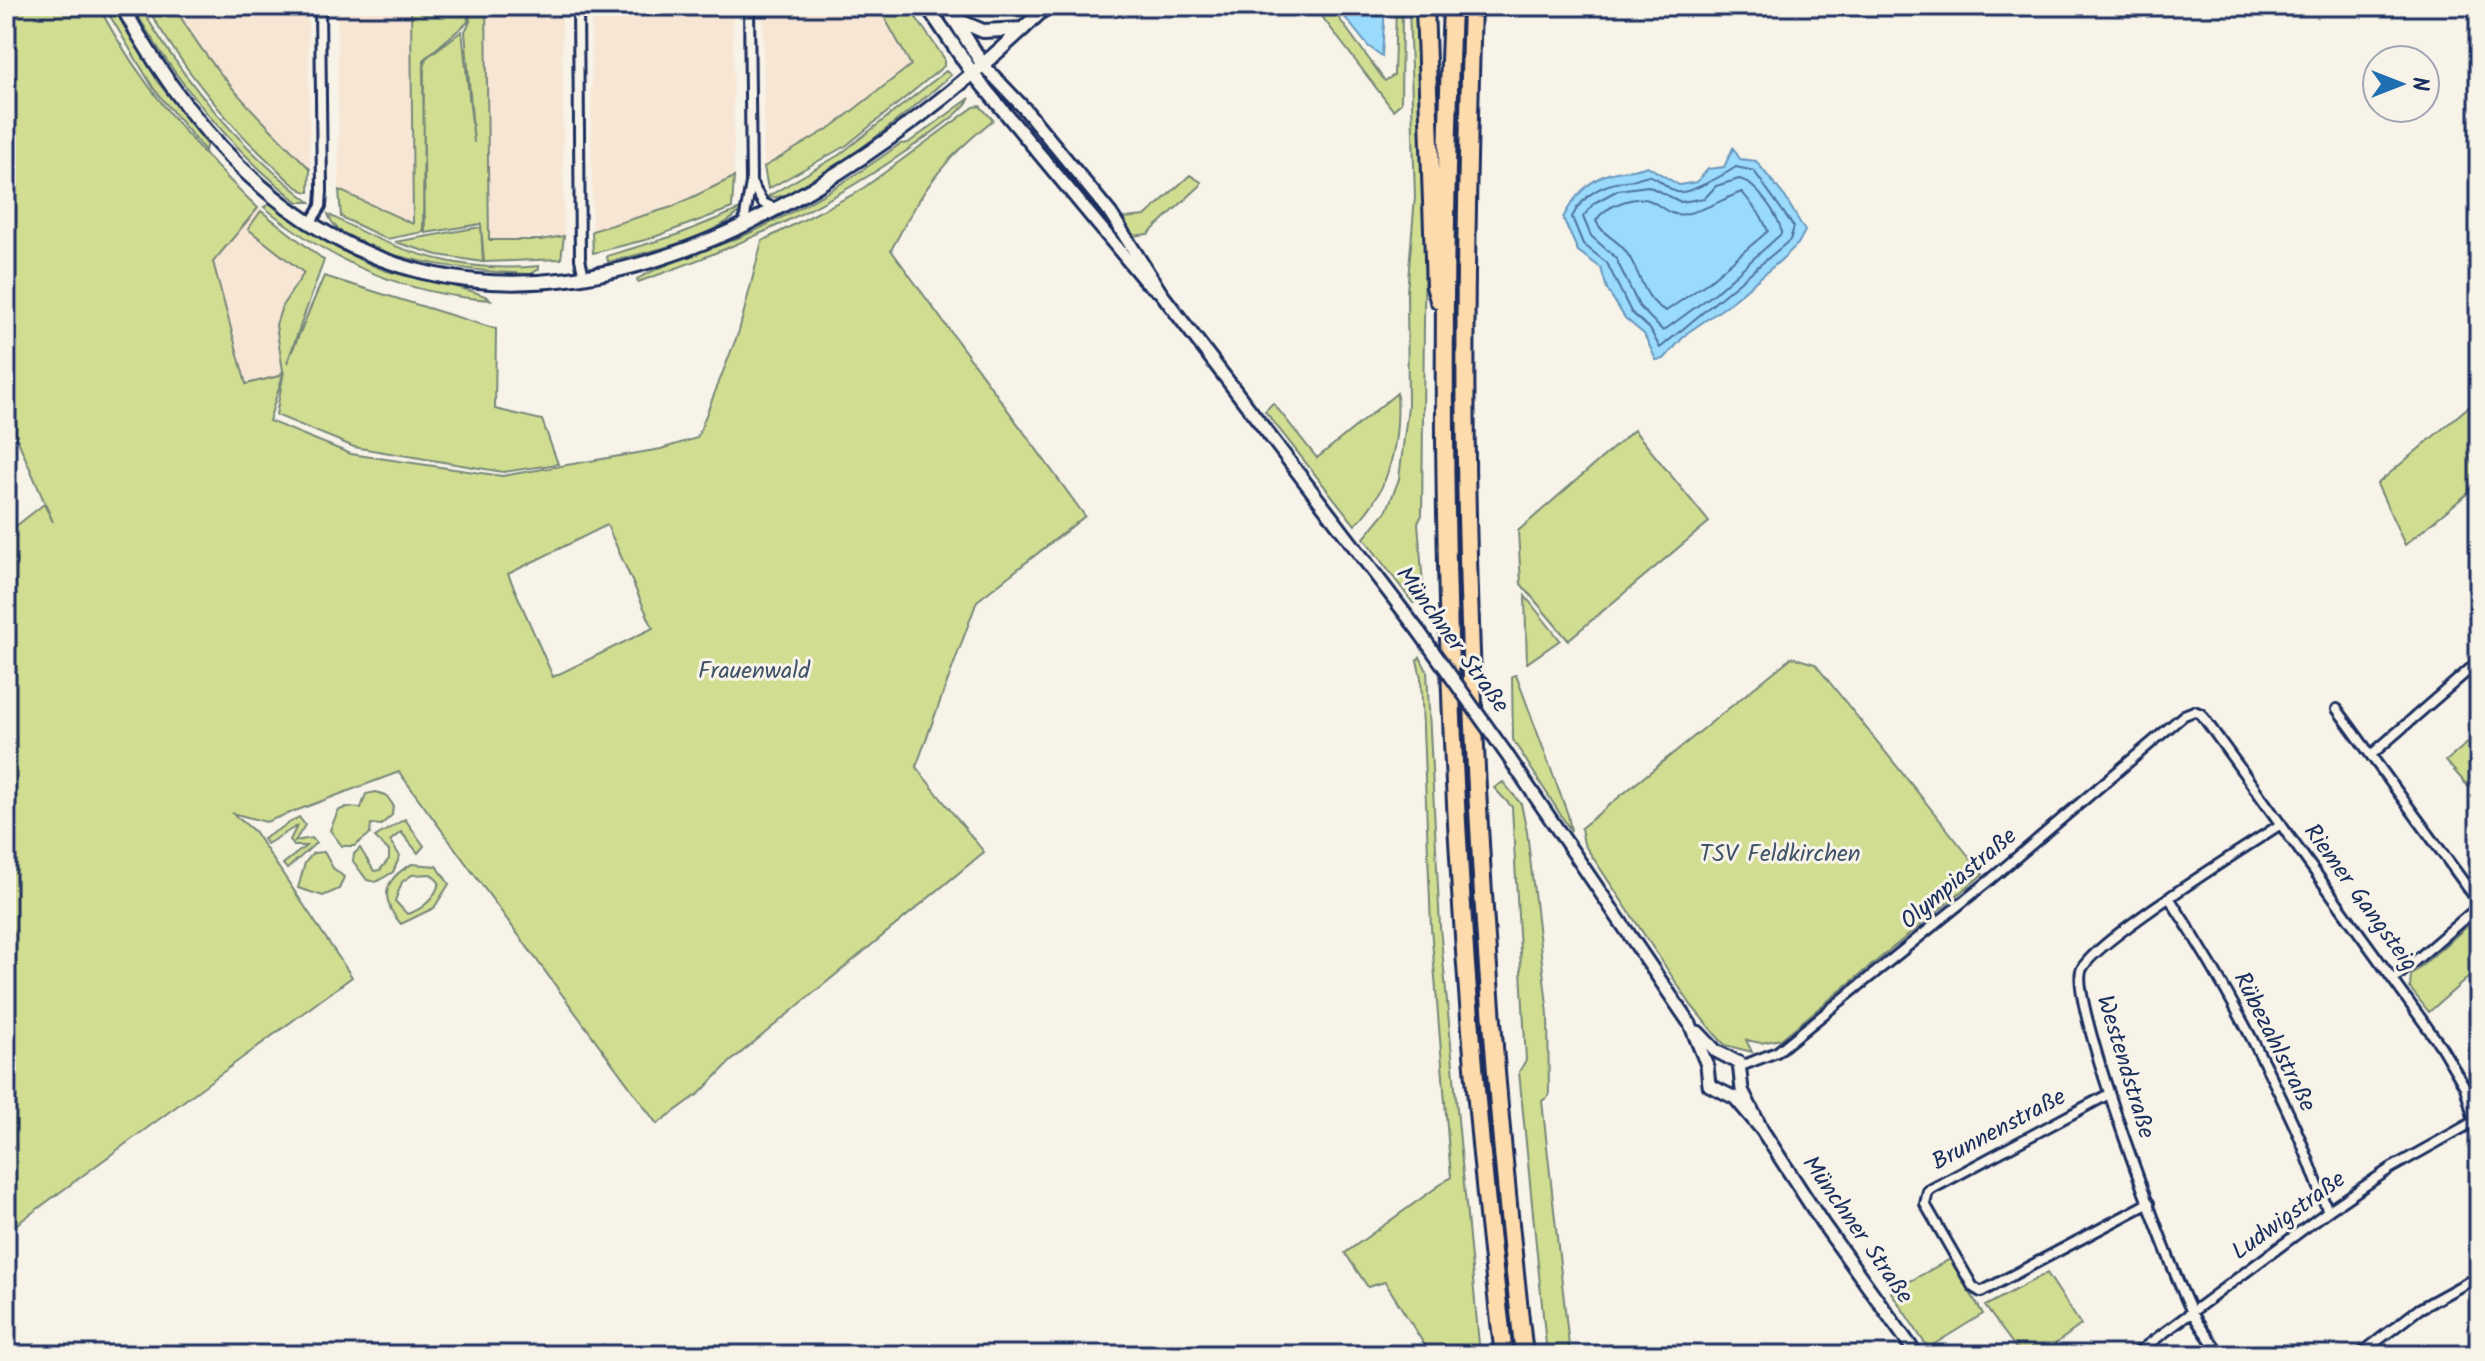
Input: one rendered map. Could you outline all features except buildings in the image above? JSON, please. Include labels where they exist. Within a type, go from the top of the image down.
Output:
[{"type":"highway","points":[[1425,6],[1435,286],[1446,322]]},
{"type":"highway","points":[[1452,6],[1446,322],[1450,634],[1459,819],[1477,1071],[1504,1355]]},
{"type":"highway","points":[[1472,6],[1466,302],[1470,648],[1489,1003],[1524,1355]]},
{"type":"main road","points":[[122,6],[166,79],[199,119],[258,181],[311,222],[382,260],[447,278],[515,284],[584,277],[656,260],[742,227],[779,209],[868,156],[978,70],[1047,6]]},
{"type":"main road","points":[[927,6],[978,70]]},
{"type":"main road","points":[[946,6],[978,70]]},
{"type":"main road","points":[[953,18],[983,31],[1023,29]]},
{"type":"street","points":[[311,222],[321,206],[322,191],[320,6]]},
{"type":"street","points":[[578,6],[580,259],[584,277]]},
{"type":"street","points":[[742,227],[751,183],[749,6]]},
{"type":"street","name":"Münchner Straße","points":[[978,70],[1145,281],[1161,293]]},
{"type":"street","name":"Münchner Straße","points":[[978,70],[1024,108],[1111,214],[1161,293],[1420,633],[1505,752],[1690,1024],[1707,1065],[1709,1085],[1727,1092],[1762,1130]]},
{"type":"street","points":[[751,183],[763,203],[779,209]]},
{"type":"street","points":[[2371,755],[2479,661]]},
{"type":"street","points":[[2337,709],[2479,904],[2394,979]]},
{"type":"street","name":"Riemer Gangsteig","points":[[2194,711],[2201,714],[2394,979],[2458,1074],[2479,1139]]},
{"type":"street","name":"Olympiastraße","points":[[1741,1066],[1766,1058],[1786,1045],[1968,898],[2184,715],[2194,711]]},
{"type":"street","name":"Westendstraße","points":[[2221,1355],[2191,1312],[2109,1094],[2080,990],[2081,970],[2089,958],[2281,824]]},
{"type":"street","name":"Rübezahlstraße","points":[[2170,899],[2218,974],[2259,1054],[2295,1128],[2328,1211]]},
{"type":"street","name":"Münchner Straße","points":[[1690,1024],[1723,1055],[1734,1058],[1741,1066],[1740,1083],[1762,1130],[1841,1250],[1917,1355]]},
{"type":"street","points":[[1707,1065],[1723,1055]]},
{"type":"street","points":[[1727,1092],[1740,1083]]},
{"type":"street","name":"Brunnenstraße","points":[[2109,1094],[1928,1191],[1925,1204],[1973,1287],[1981,1292],[2149,1203]]},
{"type":"street","name":"Ludwigstraße","points":[[2134,1355],[2328,1211],[2391,1168],[2475,1121]]},
{"type":"street","points":[[2359,1355],[2419,1309],[2479,1276]]},
{"type":"shaded area","points":[[174,6],[308,6],[310,169],[247,108],[195,44]]},
{"type":"shaded area","points":[[337,6],[411,6],[413,225],[339,190]]},
{"type":"shaded area","points":[[486,6],[562,6],[564,236],[489,240]]},
{"type":"shaded area","points":[[591,6],[733,6],[734,177],[672,207],[592,231]]},
{"type":"shaded area","points":[[763,6],[878,6],[911,65],[833,126],[764,167]]},
{"type":"shaded area","points":[[258,208],[261,211],[249,230],[304,273],[282,306],[276,325],[283,371],[279,376],[246,385],[212,262]]},
{"type":"green space","name":"Frauenwald","points":[[6,6],[98,6],[150,88],[212,161],[258,208],[213,262],[246,384],[279,376],[283,371],[276,325],[282,306],[304,273],[248,229],[261,211],[324,260],[287,363],[324,276],[496,329],[495,409],[542,420],[558,464],[503,472],[354,447],[276,415],[284,371],[269,421],[351,454],[502,476],[661,449],[697,438],[739,331],[762,241],[858,192],[974,107],[980,106],[993,120],[945,164],[913,210],[891,250],[1085,516],[977,601],[916,767],[984,852],[730,1062],[700,1093],[657,1124],[399,772],[266,822],[232,813],[254,831],[352,977],[6,1232],[6,534],[44,504],[53,522],[6,413]],"holes":[[[607,525],[653,628],[553,677],[508,574]]]},
{"type":"green space","points":[[104,6],[112,6],[160,85],[207,142],[205,151],[154,89]]},
{"type":"green space","points":[[132,6],[140,6],[195,88],[237,137],[310,202],[298,202],[227,136],[167,61]]},
{"type":"green space","points":[[146,6],[174,6],[219,72],[310,169],[309,192],[287,179],[221,111],[174,50]]},
{"type":"green space","points":[[411,6],[467,6],[468,22],[424,59],[423,232],[387,239],[341,217],[339,190],[413,224]]},
{"type":"green space","points":[[469,6],[486,6],[489,240],[540,240],[564,236],[561,259],[484,262],[481,224],[425,233],[423,73],[426,58],[462,31],[474,143],[465,31],[470,22]]},
{"type":"green space","points":[[878,6],[908,6],[944,58],[944,66],[847,145],[768,189],[764,167],[833,126],[911,65]]},
{"type":"green space","points":[[1314,6],[1330,6],[1385,81],[1394,75],[1396,6],[1402,6],[1401,103],[1393,110]]},
{"type":"green space","points":[[1409,6],[1415,6],[1425,225],[1422,515],[1418,523],[1424,598],[1413,603],[1364,538],[1387,510],[1399,479],[1408,406],[1407,292],[1415,197]]},
{"type":"green space","points":[[946,71],[951,75],[832,169],[783,195],[767,197],[839,155]]},
{"type":"green space","points":[[970,98],[954,116],[853,186],[748,239],[638,282],[637,279],[651,272],[752,232],[809,203],[900,144],[908,143]]},
{"type":"green space","points":[[1190,175],[1201,182],[1200,186],[1148,234],[1132,236],[1124,218],[1145,216]]},
{"type":"green space","points":[[734,177],[732,208],[649,239],[593,253],[592,231],[672,207]]},
{"type":"green space","points":[[271,203],[325,241],[369,264],[473,292],[491,300],[429,291],[370,272],[315,244],[289,226],[264,207]]},
{"type":"green space","points":[[743,208],[732,219],[699,236],[608,262],[607,256],[677,235]]},
{"type":"green space","points":[[328,214],[377,239],[429,257],[483,266],[539,266],[539,269],[531,274],[484,271],[388,253],[360,243],[339,230]]},
{"type":"green space","points":[[481,227],[483,262],[438,255],[395,242]]},
{"type":"green space","points":[[1397,393],[1397,429],[1390,464],[1377,497],[1355,525],[1265,411],[1273,403],[1317,458]]},
{"type":"green space","points":[[2479,398],[2479,484],[2405,545],[2377,484]]},
{"type":"green space","points":[[1634,430],[1709,522],[1568,640],[1521,584],[1518,531]]},
{"type":"green space","points":[[1525,596],[1560,640],[1527,663]]},
{"type":"green space","points":[[1420,657],[1427,671],[1440,927],[1480,1355],[1431,1355],[1385,1282],[1368,1287],[1345,1253],[1451,1177],[1431,927],[1421,678],[1417,660]]},
{"type":"green space","name":"TSV Feldkirchen","points":[[1792,657],[1815,664],[1983,874],[1781,1039],[1761,1043],[1746,1040],[1752,1052],[1725,1045],[1691,1005],[1584,844],[1581,828]]},
{"type":"green space","points":[[1516,675],[1568,815],[1571,831],[1513,740],[1512,676]]},
{"type":"green space","points":[[2479,733],[2479,799],[2446,761]]},
{"type":"green space","points":[[1503,782],[1521,804],[1527,832],[1548,1014],[1549,1096],[1542,1101],[1570,1355],[1547,1355],[1519,1072],[1526,1060],[1512,807],[1494,788]]},
{"type":"green space","points":[[376,792],[386,795],[393,805],[392,815],[381,825],[371,824],[370,834],[354,846],[342,846],[330,830],[338,811],[346,807],[361,808],[366,794]]},
{"type":"green space","points":[[299,817],[305,825],[295,841],[312,838],[316,843],[287,869],[283,864],[306,846],[294,846],[290,840],[297,826],[267,844],[263,839]]},
{"type":"green space","points":[[405,819],[424,846],[418,853],[401,832],[390,841],[400,856],[393,872],[376,882],[367,880],[353,861],[354,854],[360,848],[374,871],[380,870],[389,859],[389,851],[375,837]]},
{"type":"green space","points":[[324,852],[333,868],[344,877],[339,889],[323,896],[298,888],[305,863],[313,853]]},
{"type":"green space","points":[[412,864],[437,866],[449,884],[434,908],[401,924],[390,907],[387,891],[402,870]],"holes":[[[431,874],[439,882],[432,898],[413,912],[407,914],[395,901],[402,882],[412,875]]]},
{"type":"green space","points":[[2479,916],[2479,968],[2429,1012],[2410,988],[2411,975]]},
{"type":"green space","points":[[1950,1259],[1983,1314],[1928,1348],[1891,1292]]},
{"type":"green space","points":[[2047,1273],[2081,1325],[2040,1355],[2021,1355],[1985,1306]]},
{"type":"water","points":[[1336,6],[1385,6],[1382,56],[1368,46]]},
{"type":"water","points":[[1733,148],[1740,159],[1756,161],[1785,197],[1805,231],[1798,244],[1781,260],[1725,307],[1687,333],[1664,359],[1656,360],[1644,334],[1625,318],[1607,289],[1601,268],[1578,251],[1563,218],[1584,189],[1607,174],[1647,166],[1679,185],[1697,182],[1708,169],[1724,167]]}]
